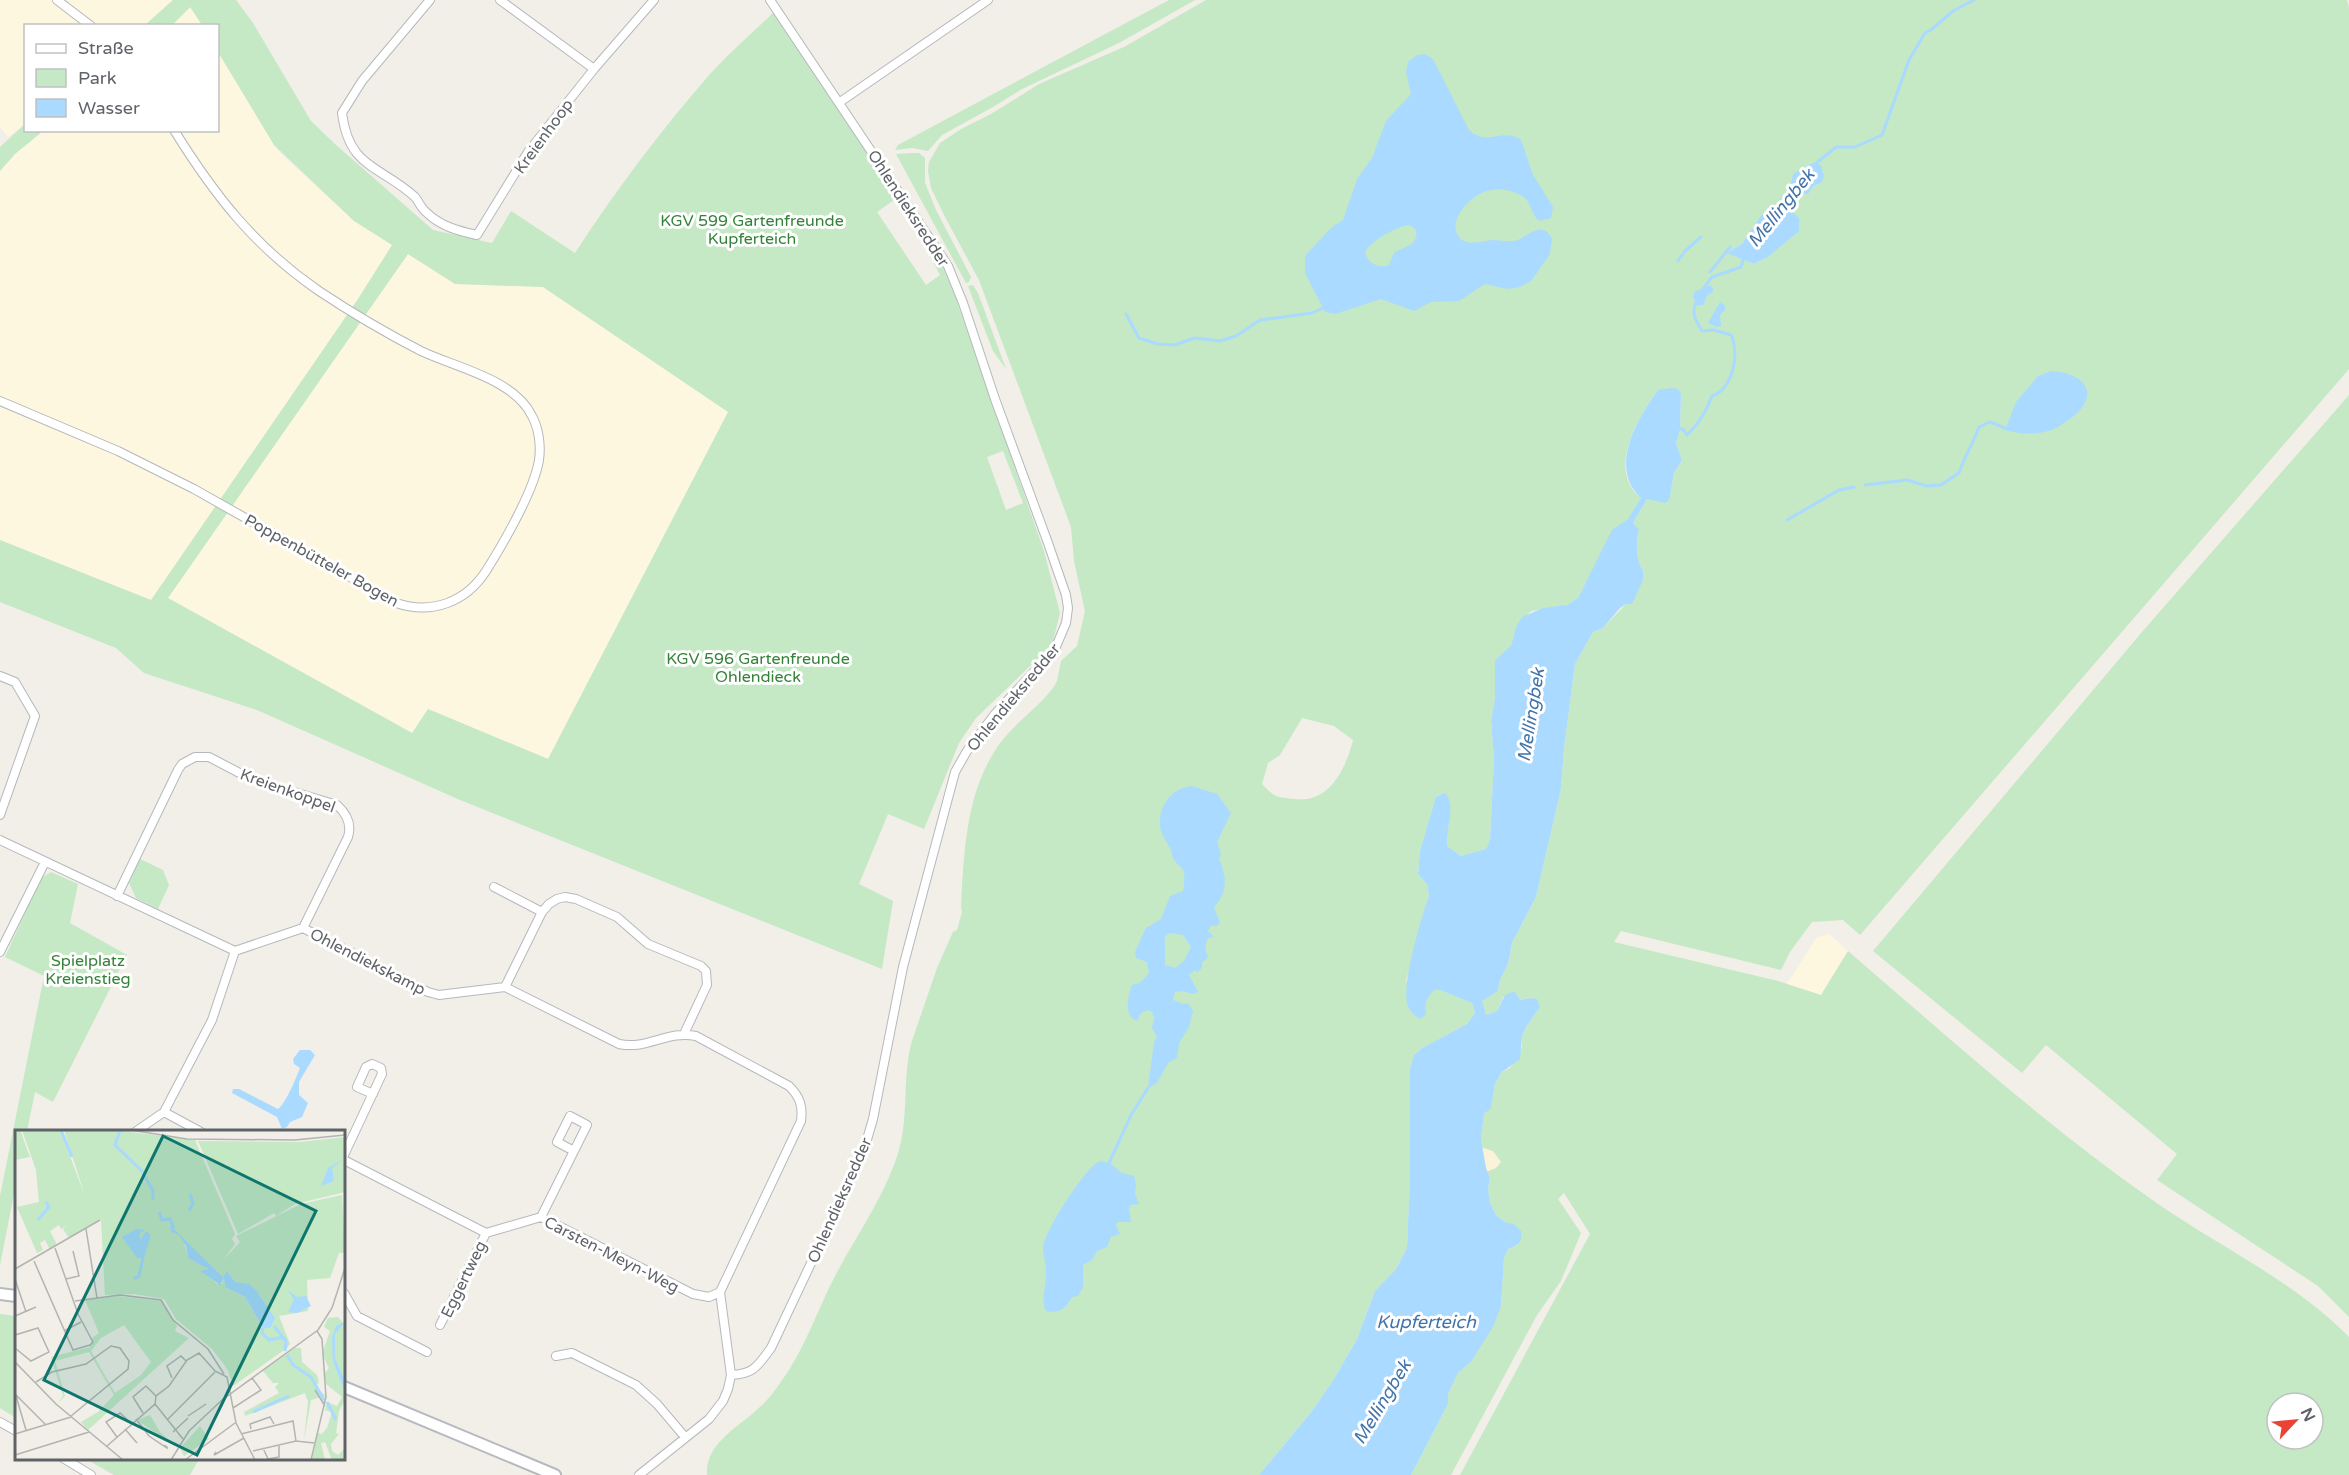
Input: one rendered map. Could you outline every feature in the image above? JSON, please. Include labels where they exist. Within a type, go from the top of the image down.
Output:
[{"type":"main road","points":[[0,1294],[15,1296]]},
{"type":"main road","points":[[345,1387],[555,1475]]},
{"type":"street","points":[[57,0],[88,24]]},
{"type":"street","name":"Kreienhoop","points":[[430,0],[362,81],[342,113],[348,140],[361,159],[415,198],[426,212],[447,227],[477,235],[528,152],[594,69],[654,0]]},
{"type":"street","points":[[500,0],[594,69]]},
{"type":"street","name":"Ohlendieksredder","points":[[731,1375],[750,1373],[771,1348],[863,1153],[873,1119],[903,968],[955,772],[967,751],[995,714],[1055,649],[1066,623],[1066,595],[948,266],[770,0]]},
{"type":"street","points":[[840,102],[988,0]]},
{"type":"street","name":"Poppenbütteler Bogen","points":[[0,401],[118,451],[184,484],[396,603],[421,608],[448,604],[467,593],[482,577],[513,522],[536,471],[539,459],[539,439],[534,418],[526,405],[517,395],[503,386],[421,350],[356,315],[290,269],[260,243],[228,209],[175,132]]},
{"type":"street","points":[[0,676],[15,682],[35,716],[0,815]]},
{"type":"street","name":"Kreienkoppel","points":[[117,896],[178,770],[182,764],[195,757],[209,757],[251,778],[337,805],[344,811],[349,821],[348,837],[303,927]]},
{"type":"street","points":[[0,840],[235,951],[212,1020],[164,1112],[137,1130]]},
{"type":"street","points":[[0,952],[45,862]]},
{"type":"street","points":[[494,887],[542,912]]},
{"type":"street","points":[[639,1475],[715,1412],[728,1389],[731,1375],[720,1293],[801,1121],[802,1111],[796,1093],[789,1086],[696,1036],[684,1034],[633,1047],[619,1044],[506,987],[542,912],[557,899],[565,897],[576,899],[616,917],[648,944],[701,966],[706,971],[706,985],[684,1034]]},
{"type":"street","name":"Ohlendiekskamp","points":[[235,951],[303,927],[428,992],[439,995],[506,987]]},
{"type":"street","points":[[345,1156],[373,1094]]},
{"type":"street","points":[[164,1112],[199,1130]]},
{"type":"street","points":[[541,1217],[574,1151],[587,1125],[570,1116],[557,1142],[574,1151]]},
{"type":"street","points":[[345,1159],[486,1233]]},
{"type":"street","name":"Carsten-Meyn-Weg","points":[[486,1233],[541,1217],[693,1294],[709,1297],[720,1293]]},
{"type":"street","name":"Eggertweg","points":[[440,1325],[486,1233]]},
{"type":"street","points":[[345,1295],[357,1316],[427,1352]]},
{"type":"street","points":[[556,1356],[572,1353],[636,1385],[657,1404],[685,1437]]},
{"type":"street","points":[[0,1422],[15,1430]]},
{"type":"street","points":[[66,1460],[91,1475]]},
{"type":"shaded area","points":[[0,0],[173,0],[146,24],[24,24],[24,125],[8,137],[0,127]]},
{"type":"shaded area","points":[[191,7],[201,24],[174,24]]},
{"type":"shaded area","points":[[219,54],[281,154],[354,221],[393,245],[151,600],[0,540],[0,171],[15,154],[42,132],[219,132]]},
{"type":"shaded area","points":[[408,254],[455,284],[543,287],[729,412],[548,759],[428,709],[413,733],[168,598]]},
{"type":"shaded area","points":[[1829,934],[1848,951],[1821,995],[1787,984],[1816,938]]},
{"type":"green space","points":[[173,0],[236,0],[253,23],[311,121],[433,230],[492,243],[511,211],[575,253],[623,183],[674,116],[718,65],[774,12],[937,254],[955,296],[1044,551],[1060,613],[1052,645],[976,718],[959,743],[924,829],[888,814],[859,884],[893,901],[882,969],[460,800],[257,710],[144,673],[116,648],[0,602],[0,540],[151,600],[358,299],[392,245],[354,221],[274,145],[219,54],[219,24],[201,24],[190,7],[173,24],[146,24]],"holes":[[[894,200],[920,237],[940,275],[926,285],[877,212]],[[408,254],[455,284],[543,287],[728,412],[548,759],[428,709],[412,733],[168,598]],[[1003,451],[1023,503],[1006,510],[987,457]]]},
{"type":"green space","points":[[1169,0],[1195,0],[1119,43],[1022,89],[942,135],[928,151],[912,148],[895,150],[898,145]]},
{"type":"green space","points":[[1206,0],[2347,0],[2349,8],[2349,369],[1860,935],[1843,920],[1812,922],[1790,952],[1781,970],[1621,931],[1614,942],[1778,981],[1821,995],[1848,951],[1996,1079],[2072,1141],[2176,1216],[2279,1280],[2327,1316],[2349,1337],[2349,1475],[1460,1475],[1590,1234],[1564,1193],[1558,1199],[1581,1233],[1561,1281],[1537,1315],[1451,1475],[1411,1475],[1448,1404],[1448,1394],[1458,1373],[1471,1362],[1501,1306],[1504,1258],[1508,1249],[1518,1245],[1514,1224],[1505,1222],[1496,1215],[1490,1203],[1488,1188],[1490,1178],[1481,1139],[1484,1114],[1491,1107],[1495,1084],[1501,1073],[1510,1068],[1522,1048],[1522,1037],[1526,1027],[1540,1007],[1530,998],[1519,1000],[1503,997],[1497,1011],[1486,1015],[1481,1001],[1498,991],[1500,980],[1508,964],[1512,943],[1536,897],[1561,789],[1575,664],[1593,632],[1603,628],[1626,604],[1643,580],[1643,570],[1637,550],[1639,529],[1633,523],[1647,499],[1670,497],[1674,473],[1682,460],[1676,443],[1680,430],[1681,394],[1658,390],[1642,414],[1629,444],[1626,474],[1631,487],[1641,498],[1628,520],[1623,522],[1598,559],[1578,598],[1567,605],[1531,611],[1516,627],[1511,647],[1495,660],[1495,698],[1491,721],[1494,758],[1490,840],[1486,849],[1461,856],[1447,846],[1446,836],[1449,823],[1439,795],[1436,798],[1420,851],[1418,874],[1427,884],[1429,895],[1406,981],[1425,1006],[1429,994],[1434,990],[1440,990],[1472,1003],[1475,1013],[1467,1024],[1422,1048],[1414,1055],[1410,1069],[1410,1177],[1407,1248],[1396,1269],[1375,1291],[1357,1339],[1334,1379],[1312,1411],[1259,1475],[707,1475],[708,1463],[718,1444],[765,1402],[789,1370],[833,1280],[886,1184],[902,1137],[907,1068],[912,1041],[937,968],[953,932],[957,930],[962,912],[966,842],[980,780],[1001,742],[1053,688],[1057,681],[1061,661],[1077,646],[1085,611],[1074,561],[1071,527],[979,280],[931,188],[928,171],[929,162],[940,143],[1039,84],[1124,47]],"holes":[[[1812,163],[1821,183],[1812,187],[1803,169]],[[1760,217],[1768,257],[1754,264],[1728,253],[1742,244]],[[1694,292],[1712,292],[1703,305],[1697,306],[1693,297]],[[1302,718],[1334,726],[1353,740],[1346,762],[1334,782],[1317,796],[1306,799],[1276,796],[1262,784],[1268,763],[1280,755]]]},
{"type":"green space","points":[[24,125],[24,132],[42,132],[15,154],[0,171],[0,147]]},
{"type":"green space","points":[[919,153],[925,158],[925,183],[936,210],[971,277],[969,282],[966,283],[896,154]]},
{"type":"green space","points":[[973,285],[1006,369],[993,351],[968,286]]},
{"type":"green space","points":[[2349,395],[2349,1317],[2318,1286],[2157,1180],[2177,1154],[2046,1045],[2022,1073],[1873,951],[2142,632]]},
{"type":"green space","points":[[140,859],[163,870],[169,885],[158,909],[136,898],[129,883]]},
{"type":"green space","name":"Spielplatz Kreienstieg","points":[[51,872],[78,884],[70,923],[127,955],[53,1102],[35,1092],[27,1130],[15,1130],[15,1189],[0,1265],[0,1196],[44,976],[5,957],[41,878]]},
{"type":"green space","points":[[0,1314],[15,1316],[15,1417],[0,1408]]},
{"type":"green space","points":[[88,1460],[198,1460],[190,1475],[114,1475]]},
{"type":"sand","points":[[1474,1145],[1493,1151],[1501,1162],[1496,1168],[1486,1172]]},
{"type":"water","points":[[1425,54],[1433,59],[1469,130],[1482,137],[1508,135],[1521,140],[1533,175],[1553,207],[1551,218],[1540,221],[1521,195],[1505,190],[1490,190],[1477,195],[1459,214],[1455,227],[1459,237],[1471,243],[1494,240],[1511,241],[1518,240],[1533,231],[1543,230],[1552,239],[1550,254],[1531,281],[1520,287],[1508,289],[1485,284],[1459,301],[1431,302],[1414,311],[1381,299],[1335,314],[1325,312],[1305,273],[1305,256],[1331,228],[1343,220],[1357,179],[1372,158],[1386,121],[1411,94],[1406,72],[1408,62],[1417,55]],"holes":[[[1410,225],[1416,230],[1413,242],[1394,253],[1389,265],[1377,266],[1366,256],[1365,252],[1372,244],[1392,231]]]},
{"type":"water","points":[[1812,163],[1821,165],[1824,177],[1821,183],[1812,187],[1808,194],[1798,194],[1791,184],[1793,174]]},
{"type":"water","points":[[1775,206],[1789,209],[1799,218],[1799,231],[1768,257],[1754,264],[1727,253],[1742,244],[1760,217]]},
{"type":"water","points":[[1710,285],[1713,292],[1708,295],[1703,305],[1697,306],[1693,297],[1694,292]]},
{"type":"water","points":[[1720,302],[1725,306],[1725,310],[1720,315],[1721,326],[1717,327],[1708,323]]},
{"type":"water","points":[[2051,371],[2076,377],[2087,390],[2087,398],[2076,415],[2058,427],[2037,433],[2026,434],[2005,430],[2016,402],[2038,376]]},
{"type":"water","name":"Kupferteich","points":[[1678,389],[1681,394],[1680,430],[1676,443],[1682,460],[1674,473],[1670,497],[1666,503],[1647,499],[1633,523],[1639,529],[1637,550],[1643,570],[1643,580],[1632,604],[1626,604],[1620,608],[1603,628],[1593,632],[1575,664],[1561,789],[1536,897],[1512,943],[1508,964],[1500,980],[1498,991],[1482,1001],[1486,1015],[1497,1011],[1503,998],[1515,992],[1520,1000],[1537,999],[1540,1007],[1522,1037],[1520,1059],[1501,1073],[1495,1084],[1491,1108],[1484,1114],[1481,1139],[1490,1178],[1488,1188],[1490,1203],[1496,1215],[1505,1222],[1514,1224],[1521,1231],[1519,1243],[1508,1249],[1504,1258],[1501,1306],[1494,1325],[1471,1362],[1458,1373],[1448,1394],[1448,1404],[1411,1475],[1259,1475],[1312,1411],[1334,1379],[1357,1339],[1375,1291],[1396,1269],[1407,1248],[1410,1177],[1410,1069],[1414,1055],[1422,1048],[1467,1024],[1475,1013],[1472,1003],[1435,990],[1428,998],[1425,1007],[1426,1014],[1421,1019],[1410,1010],[1406,996],[1409,968],[1429,895],[1427,884],[1418,874],[1420,851],[1436,797],[1445,793],[1450,805],[1447,846],[1461,856],[1486,849],[1490,840],[1494,758],[1491,721],[1495,698],[1495,660],[1511,646],[1516,627],[1522,617],[1543,608],[1567,605],[1578,598],[1612,530],[1628,519],[1641,498],[1631,486],[1627,473],[1626,458],[1629,444],[1642,415],[1658,390]]},
{"type":"water","points":[[1192,786],[1217,794],[1231,813],[1217,842],[1225,884],[1222,896],[1214,907],[1220,923],[1217,926],[1211,926],[1208,931],[1214,937],[1208,938],[1205,947],[1208,958],[1202,962],[1202,968],[1189,975],[1198,992],[1193,994],[1175,992],[1173,1000],[1183,1004],[1188,1003],[1193,1011],[1189,1027],[1179,1043],[1177,1058],[1169,1062],[1156,1084],[1148,1088],[1154,1042],[1157,1037],[1152,1028],[1154,1018],[1152,1012],[1148,1010],[1141,1013],[1137,1021],[1130,1015],[1128,1000],[1132,985],[1140,983],[1149,973],[1147,962],[1136,958],[1135,952],[1146,928],[1161,919],[1170,896],[1183,891],[1184,872],[1173,858],[1161,831],[1160,823],[1166,801],[1171,795]],"holes":[[[1169,933],[1183,935],[1191,947],[1184,961],[1175,968],[1165,965],[1165,936]]]},
{"type":"water","points":[[300,1050],[310,1050],[315,1055],[299,1082],[299,1095],[308,1103],[302,1117],[290,1122],[282,1129],[277,1117],[232,1093],[233,1089],[239,1089],[278,1109],[294,1083],[300,1068],[294,1064],[293,1059]]},
{"type":"water","points":[[1100,1161],[1109,1163],[1122,1173],[1134,1176],[1135,1194],[1139,1204],[1131,1205],[1129,1209],[1131,1222],[1118,1222],[1116,1225],[1120,1234],[1111,1237],[1107,1247],[1097,1251],[1092,1260],[1083,1265],[1083,1287],[1078,1296],[1072,1297],[1059,1311],[1046,1311],[1044,1296],[1046,1268],[1043,1248],[1045,1240],[1076,1186]]},
{"type":"waterway","name":"Mellingbek","points":[[1813,166],[1836,147],[1855,147],[1882,135],[1909,60],[1925,33],[1953,11],[1974,0]]},
{"type":"waterway","name":"Mellingbek","points":[[1778,210],[1781,201],[1795,187]]},
{"type":"waterway","points":[[1678,261],[1685,251],[1701,237]]},
{"type":"waterway","points":[[1710,272],[1730,247]]},
{"type":"waterway","name":"Mellingbek","points":[[1703,289],[1712,277],[1741,267],[1744,257]]},
{"type":"waterway","name":"Mellingbek","points":[[1679,429],[1683,429],[1687,435],[1695,427],[1712,396],[1725,386],[1733,370],[1735,351],[1731,335],[1714,330],[1702,331],[1694,312],[1697,300]]},
{"type":"waterway","points":[[1126,314],[1139,338],[1158,344],[1175,345],[1194,338],[1220,341],[1236,336],[1260,320],[1312,313],[1323,308]]},
{"type":"waterway","points":[[1865,485],[1907,480],[1927,486],[1941,485],[1959,473],[1979,427],[1990,422],[2005,428]]},
{"type":"waterway","points":[[1787,520],[1839,490],[1854,487]]},
{"type":"waterway","points":[[1109,1163],[1131,1115],[1148,1088]]},
{"type":"park label","name":"KGV 599 Gartenfreunde Kupferteich","points":[[752,229]]},
{"type":"park label","name":"KGV 596 Gartenfreunde Ohlendieck","points":[[758,667]]}]
